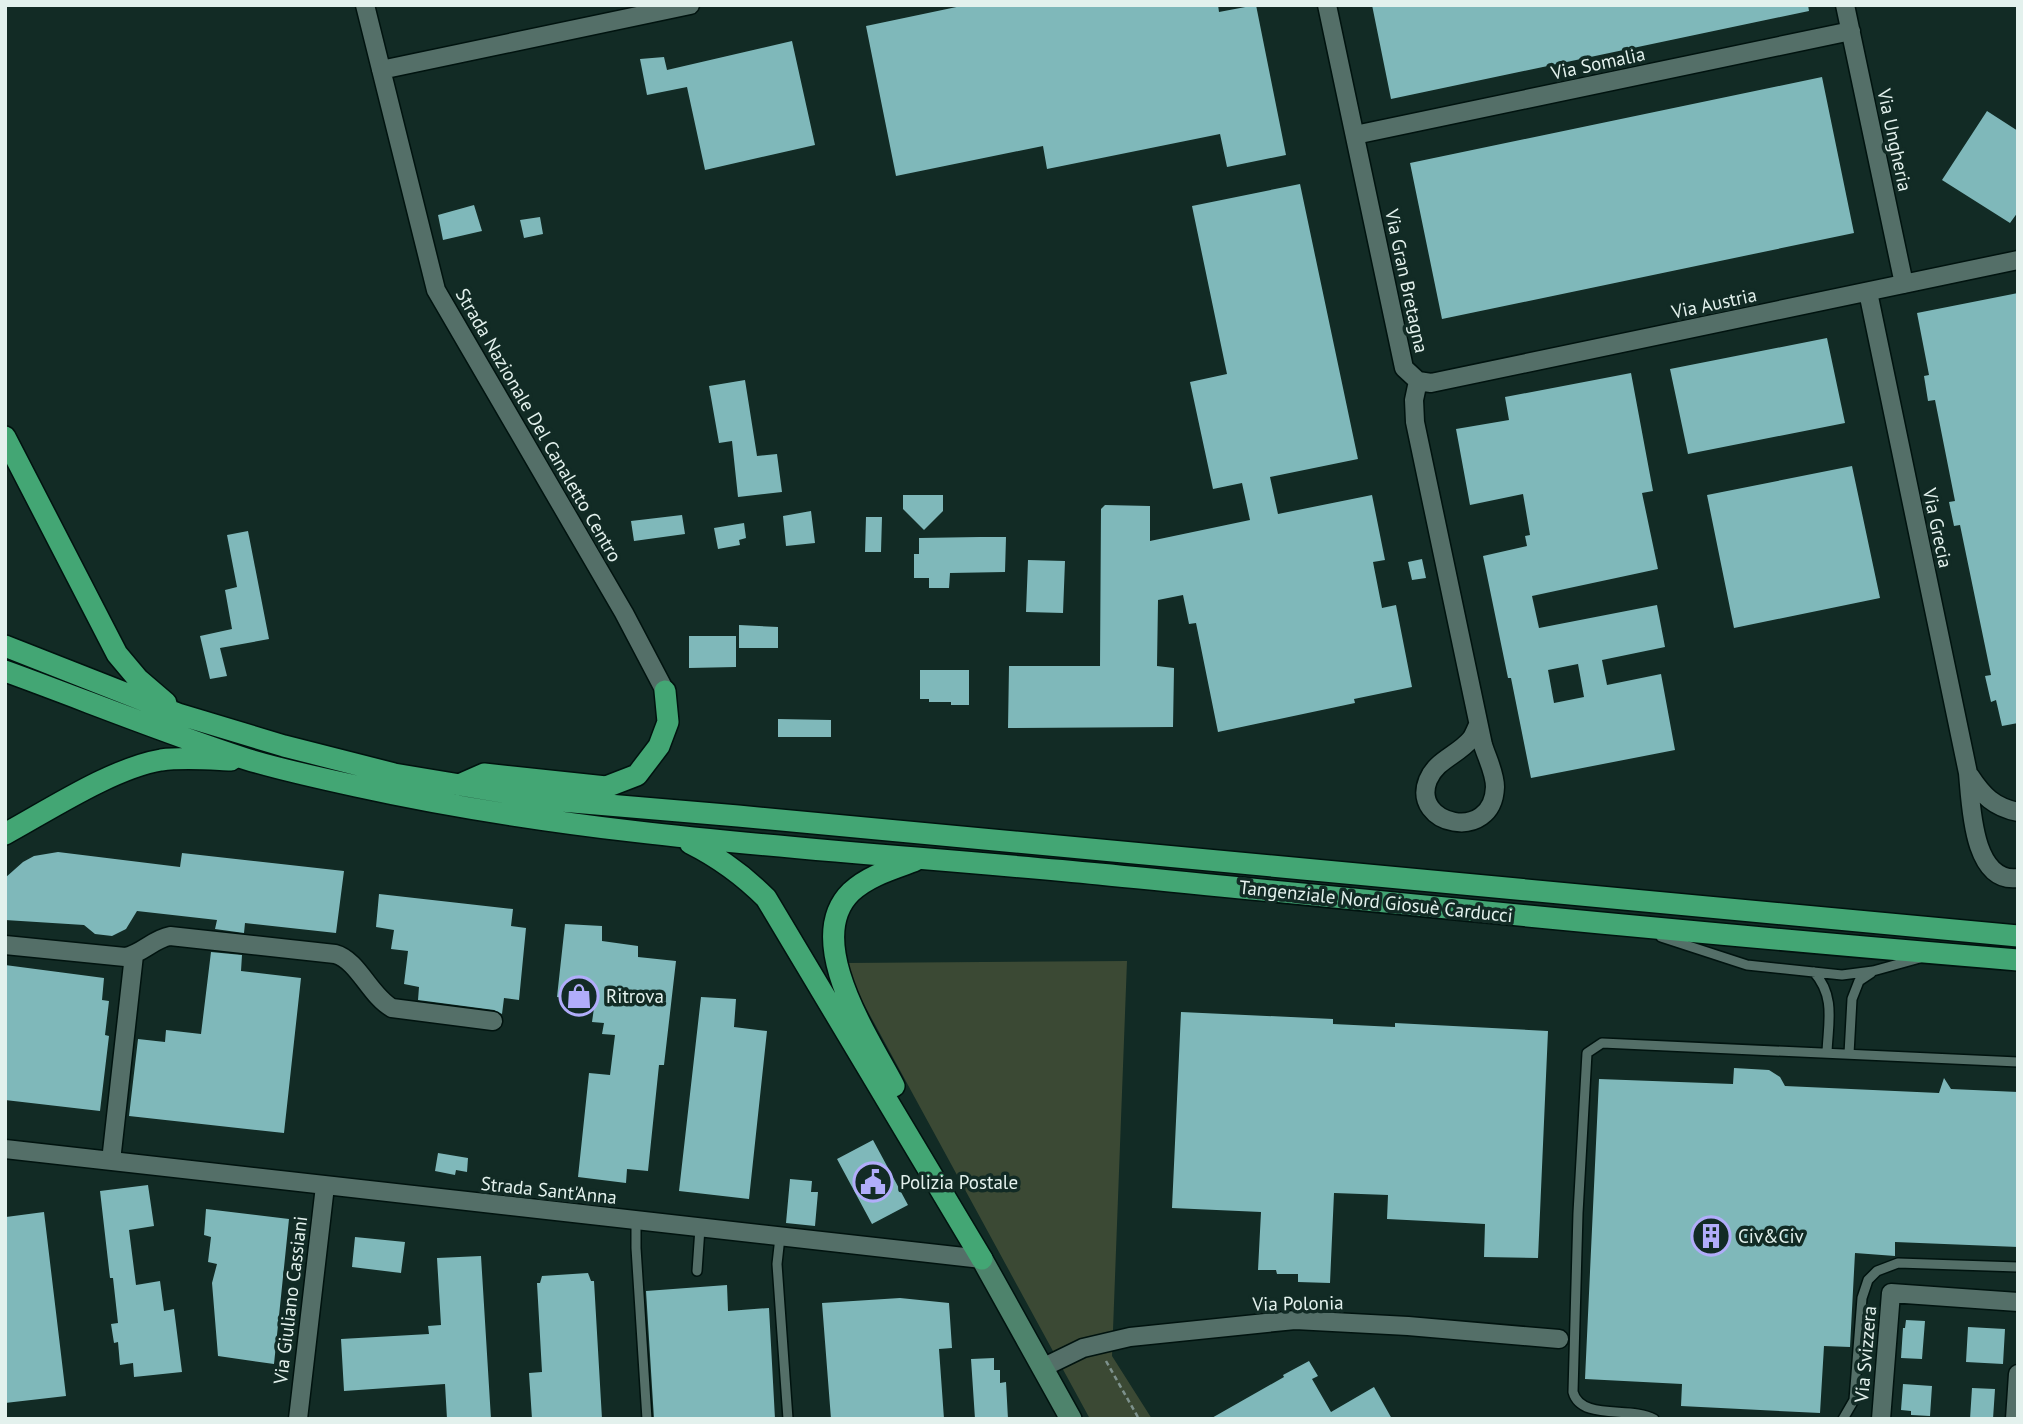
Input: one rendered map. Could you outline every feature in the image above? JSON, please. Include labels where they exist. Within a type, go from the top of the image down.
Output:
[{"type":"highway","points":[[5,437],[117,654],[138,679],[178,714]]},
{"type":"highway","name":"Tangenziale Nord Giosuè Carducci","points":[[5,646],[178,714],[284,746],[394,774],[549,800],[2018,936]]},
{"type":"highway","points":[[5,671],[249,760]]},
{"type":"highway","points":[[459,785],[484,774],[606,787],[637,775],[659,746],[668,722],[665,691]]},
{"type":"highway","points":[[5,834],[118,774],[139,766],[162,760],[249,760]]},
{"type":"highway","name":"Tangenziale Nord Giosuè Carducci","points":[[249,760],[351,785],[519,817],[672,834],[734,844],[921,858],[1626,926],[2018,960]]},
{"type":"highway","points":[[672,834],[722,859],[744,875],[766,898],[982,1259]]},
{"type":"highway","points":[[921,858],[868,880],[850,893],[838,910],[832,930],[834,956],[843,987],[982,1259]]},
{"type":"main road","points":[[982,1259],[1071,1419]]},
{"type":"street","name":"Strada Nazionale Del Canaletto Centro","points":[[365,5],[436,290],[624,612],[665,691]]},
{"type":"street","points":[[381,70],[690,5]]},
{"type":"street","name":"Via Gran Bretagna","points":[[1327,5],[1404,368],[1418,381],[1414,400],[1415,422],[1478,725],[1495,785],[1493,799],[1484,814],[1472,822],[1449,821],[1438,816],[1431,808],[1426,783],[1432,772],[1471,738],[1478,725]]},
{"type":"street","name":"Via Ungheria","points":[[1845,5],[1904,284]]},
{"type":"street","name":"Via Somalia","points":[[1355,135],[1851,31]]},
{"type":"street","name":"Via Austria","points":[[1418,381],[1431,383],[2018,260]]},
{"type":"street","name":"Via Grecia","points":[[1868,292],[1968,773],[1972,821],[1987,863],[1995,872],[2011,879],[2018,878]]},
{"type":"street","name":"Via Grecia","points":[[1968,773],[1982,795],[1994,805],[2018,812]]},
{"type":"street","points":[[5,945],[121,957],[134,955],[159,939],[170,936],[335,954],[348,961],[381,1001],[392,1008],[493,1021]]},
{"type":"street","points":[[111,1161],[134,955]]},
{"type":"street","name":"Strada Sant'Anna","points":[[5,1149],[982,1259]]},
{"type":"street","name":"Via Giuliano Cassiani","points":[[298,1419],[325,1186]]},
{"type":"street","name":"Via Svizzera","points":[[1881,1419],[1891,1293],[2018,1302]]},
{"type":"street","name":"Via Polonia","points":[[1044,1367],[1083,1348],[1130,1337],[1295,1320],[1408,1325],[1567,1340]]},
{"type":"street","points":[[2015,1419],[2018,1374]]},
{"type":"lane","points":[[1626,926],[1747,965],[1842,975],[1874,971],[1936,954]]},
{"type":"lane","points":[[1849,1054],[1855,989],[1859,981],[1874,971]]},
{"type":"lane","points":[[1814,972],[1828,992],[1827,1053]]},
{"type":"lane","points":[[1654,1419],[1643,1414],[1606,1411],[1580,1405],[1573,1392],[1567,1340],[1578,1213],[1587,1053],[1602,1043],[2018,1062]]},
{"type":"lane","points":[[636,1221],[647,1419]]},
{"type":"lane","points":[[697,1271],[701,1228]]},
{"type":"lane","points":[[780,1237],[777,1264],[788,1419]]},
{"type":"lane","points":[[1843,1419],[1854,1400],[1862,1298],[1868,1280],[1877,1271],[1898,1263],[2018,1267]]},
{"type":"path","points":[[1097,1345],[1139,1419]]},
{"type":"green space","points":[[1127,961],[1112,1356],[1152,1419],[1090,1419],[849,977],[845,963]]},
{"type":"building","points":[[966,5],[1218,5],[1219,12],[1256,5],[1286,155],[1227,167],[1220,134],[1047,169],[1043,146],[896,176],[866,26]]},
{"type":"building","points":[[1372,5],[1808,5],[1809,11],[1391,99]]},
{"type":"building","points":[[792,41],[815,145],[705,170],[687,87],[647,95],[640,59],[664,57],[667,70]]},
{"type":"building","points":[[1822,77],[1854,233],[1442,319],[1410,163]]},
{"type":"building","points":[[1987,111],[2018,131],[2018,212],[2010,223],[1942,180]]},
{"type":"building","points":[[1300,184],[1358,459],[1270,477],[1278,514],[1372,495],[1385,560],[1373,562],[1382,608],[1396,605],[1412,687],[1354,699],[1355,703],[1218,732],[1196,623],[1189,624],[1183,595],[1158,600],[1157,666],[1174,668],[1173,727],[1008,728],[1009,666],[1100,666],[1101,509],[1105,505],[1150,506],[1150,541],[1250,520],[1242,483],[1213,489],[1190,382],[1227,374],[1192,206]]},
{"type":"building","points":[[474,205],[482,231],[443,240],[438,215]]},
{"type":"building","points":[[540,217],[543,234],[524,238],[520,220]]},
{"type":"building","points":[[2018,293],[2018,723],[2002,726],[1996,700],[1991,702],[1985,676],[1991,675],[1960,525],[1954,526],[1949,502],[1955,501],[1935,400],[1928,401],[1924,376],[1929,375],[1917,313]]},
{"type":"building","points":[[1827,338],[1845,423],[1688,454],[1670,369]]},
{"type":"building","points":[[1631,373],[1653,491],[1642,493],[1658,569],[1532,596],[1539,628],[1657,605],[1665,647],[1602,660],[1607,685],[1661,674],[1675,750],[1531,778],[1483,556],[1527,546],[1525,536],[1530,535],[1523,494],[1470,505],[1456,429],[1509,420],[1505,397]],"holes":[[[1578,664],[1584,697],[1554,703],[1548,670]]]},
{"type":"building","points":[[745,380],[757,456],[777,454],[782,492],[738,497],[732,441],[719,443],[709,386]]},
{"type":"building","points":[[1852,466],[1880,598],[1734,628],[1707,495]]},
{"type":"building","points":[[903,495],[943,495],[943,511],[924,530],[903,509]]},
{"type":"building","points":[[811,511],[815,543],[786,546],[783,516]]},
{"type":"building","points":[[682,515],[685,534],[634,541],[631,521]]},
{"type":"building","points":[[866,517],[882,517],[881,552],[865,552]]},
{"type":"building","points":[[744,523],[746,538],[739,540],[740,545],[718,549],[714,528]]},
{"type":"building","points":[[248,531],[269,639],[220,648],[227,676],[210,679],[200,636],[232,629],[225,590],[237,587],[227,535]]},
{"type":"building","points":[[1006,537],[1005,572],[950,573],[949,588],[929,588],[929,578],[914,578],[914,554],[919,554],[919,538]]},
{"type":"building","points":[[1422,559],[1426,578],[1412,580],[1408,562]]},
{"type":"building","points":[[1028,560],[1065,561],[1063,613],[1026,612]]},
{"type":"building","points":[[739,625],[778,627],[778,648],[739,648]]},
{"type":"building","points":[[689,636],[736,636],[736,667],[689,668]]},
{"type":"building","points":[[920,670],[969,670],[969,705],[951,705],[951,702],[929,702],[929,699],[920,699]]},
{"type":"building","points":[[778,719],[831,720],[831,737],[778,737]]},
{"type":"building","points":[[58,852],[180,867],[182,853],[344,871],[336,933],[245,923],[244,933],[215,929],[217,920],[137,911],[126,929],[112,936],[95,934],[84,925],[5,920],[5,878],[34,856]]},
{"type":"building","points":[[379,894],[513,909],[511,926],[526,928],[519,1000],[504,998],[502,1014],[494,1010],[418,1000],[419,987],[404,984],[408,951],[391,949],[394,930],[376,927]]},
{"type":"building","points":[[565,924],[602,926],[602,941],[638,946],[638,957],[676,961],[664,1065],[659,1065],[648,1171],[627,1169],[626,1183],[578,1177],[589,1073],[610,1075],[615,1035],[602,1034],[604,1023],[592,1022],[595,1001],[557,997]]},
{"type":"building","points":[[211,952],[242,955],[241,971],[301,978],[284,1133],[129,1116],[138,1039],[165,1042],[166,1030],[201,1034]]},
{"type":"building","points":[[5,965],[104,978],[102,1000],[109,1001],[105,1035],[109,1036],[100,1111],[5,1100]]},
{"type":"building","points":[[701,997],[736,999],[734,1027],[767,1031],[749,1199],[679,1191]]},
{"type":"building","points":[[1181,1012],[1333,1019],[1333,1024],[1395,1027],[1395,1023],[1548,1031],[1538,1258],[1484,1257],[1485,1224],[1387,1219],[1388,1195],[1334,1193],[1330,1283],[1298,1282],[1298,1274],[1258,1270],[1261,1212],[1172,1208]]},
{"type":"building","name":"Civ&Civ","points":[[1734,1068],[1769,1070],[1780,1077],[1785,1086],[1939,1093],[1944,1078],[1951,1089],[2018,1092],[2018,1247],[1895,1242],[1895,1256],[1855,1253],[1850,1347],[1824,1346],[1820,1413],[1681,1406],[1682,1384],[1585,1379],[1599,1079],[1733,1084]]},
{"type":"building","name":"Polizia Postale","points":[[873,1140],[908,1205],[872,1224],[837,1159]]},
{"type":"building","points":[[438,1153],[468,1158],[467,1172],[456,1170],[455,1175],[435,1171]]},
{"type":"building","points":[[790,1179],[812,1181],[811,1192],[818,1192],[815,1226],[786,1223]]},
{"type":"building","points":[[148,1185],[154,1226],[129,1230],[136,1285],[160,1281],[164,1311],[174,1309],[182,1372],[134,1377],[133,1363],[120,1365],[118,1342],[114,1343],[111,1324],[118,1323],[100,1191]]},
{"type":"building","points":[[206,1209],[289,1219],[274,1364],[218,1356],[212,1283],[217,1264],[208,1262],[211,1237],[204,1235]]},
{"type":"building","points":[[44,1212],[66,1396],[5,1403],[6,1217]]},
{"type":"building","points":[[355,1237],[405,1242],[401,1273],[352,1267]]},
{"type":"building","points":[[481,1256],[491,1419],[447,1419],[445,1384],[344,1391],[341,1339],[429,1334],[428,1326],[441,1325],[437,1258]]},
{"type":"building","points":[[588,1273],[591,1281],[594,1281],[602,1419],[532,1419],[529,1373],[542,1372],[537,1283],[540,1283],[542,1276]]},
{"type":"building","points":[[727,1285],[728,1311],[769,1308],[775,1419],[654,1419],[646,1291]]},
{"type":"building","points":[[900,1298],[949,1303],[952,1348],[939,1349],[944,1419],[831,1419],[822,1303]]},
{"type":"building","points":[[1906,1320],[1925,1321],[1922,1359],[1901,1358]]},
{"type":"building","points":[[1968,1327],[2005,1329],[2003,1364],[1966,1362]]},
{"type":"building","points":[[994,1358],[994,1370],[1000,1370],[1000,1383],[1006,1382],[1008,1419],[975,1419],[971,1359]]},
{"type":"building","points":[[1309,1361],[1318,1376],[1312,1379],[1331,1412],[1374,1387],[1392,1419],[1210,1419],[1284,1377],[1283,1375]]},
{"type":"building","points":[[1903,1384],[1932,1386],[1930,1416],[1911,1415],[1911,1411],[1901,1410]]},
{"type":"building","points":[[1972,1388],[1995,1389],[1993,1419],[1970,1419]]},
{"type":"place","name":"Ritrova","points":[[579,996]]},
{"type":"place","name":"Polizia Postale","points":[[873,1182]]},
{"type":"place","name":"Civ&Civ","points":[[1711,1236]]}]
